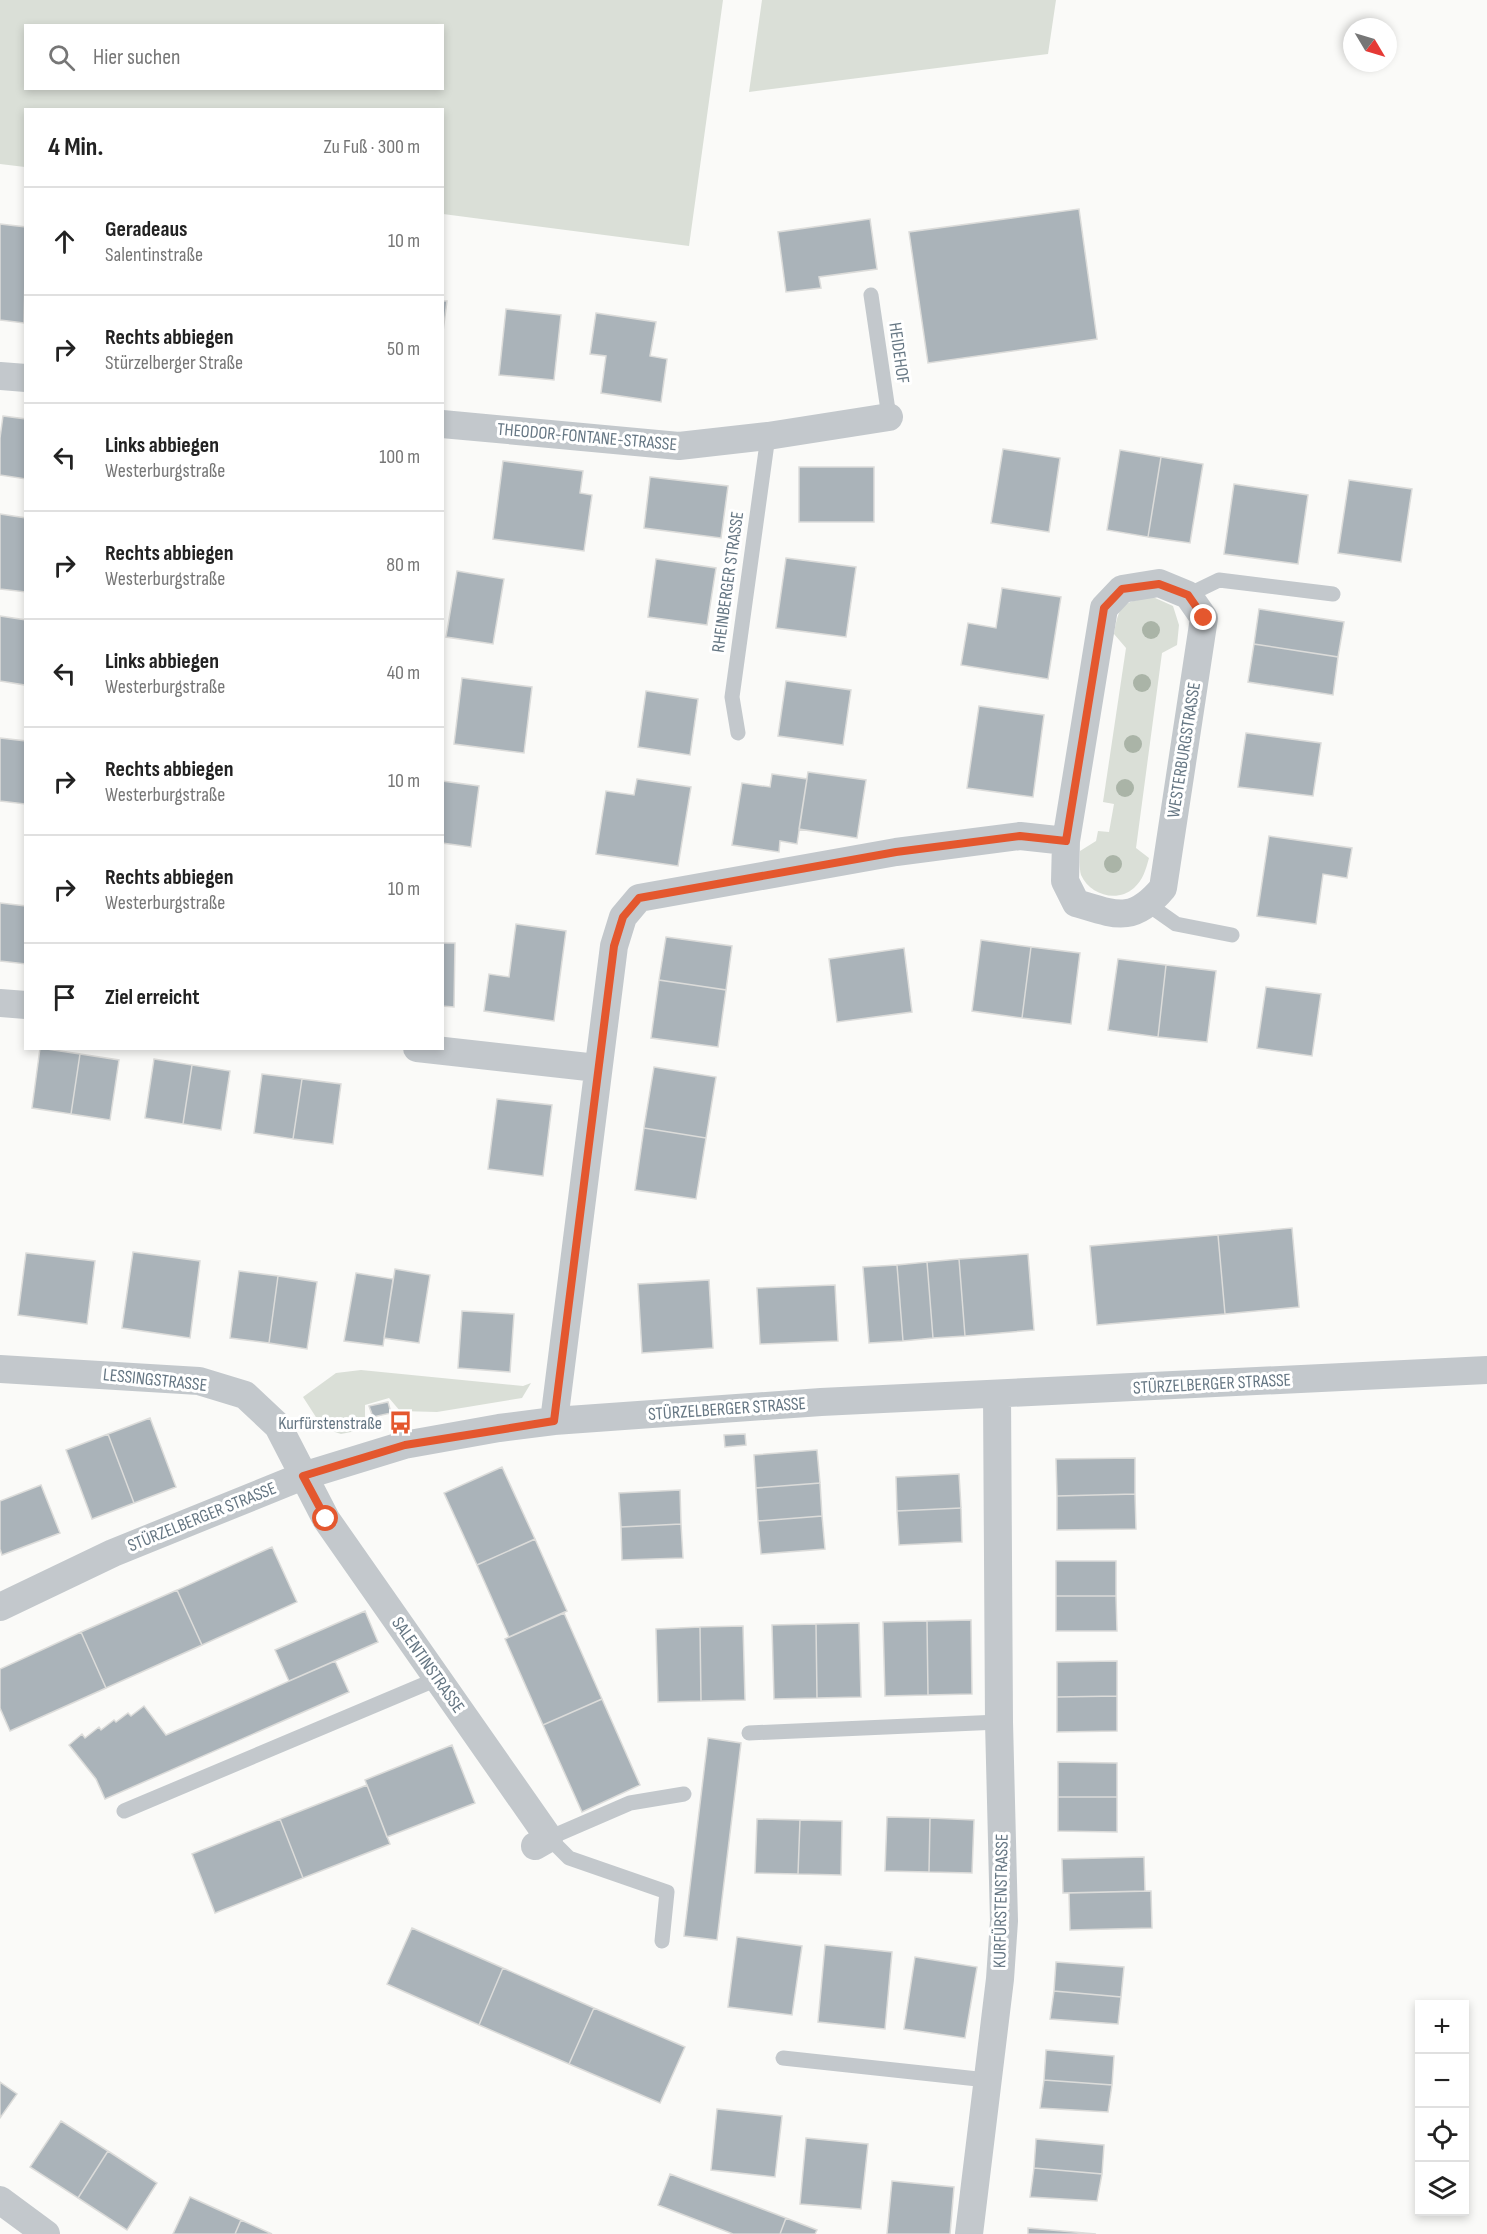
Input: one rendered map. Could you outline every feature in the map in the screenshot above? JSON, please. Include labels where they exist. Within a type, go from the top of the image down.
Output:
[{"type":"street","points":[[0,376],[24,378]]},
{"type":"street","name":"THEODOR-FONTANE-STRASSE","points":[[444,423],[679,446],[768,436],[889,417]]},
{"type":"street","points":[[1149,905],[1135,911],[1113,914],[1076,903],[1065,881],[1066,841],[1104,608],[1122,589],[1159,584],[1188,595]]},
{"type":"street","name":"WESTERBURGSTRASSE","points":[[1149,905],[1163,888],[1204,618],[1188,595]]},
{"type":"street","points":[[554,1421],[614,946],[623,917],[639,898],[896,852],[1020,836],[1066,841]]},
{"type":"street","points":[[0,1003],[24,1005]]},
{"type":"street","points":[[435,1050],[597,1068]]},
{"type":"street","name":"LESSINGSTRASSE","points":[[0,1368],[199,1381],[245,1395],[278,1426],[303,1476]]},
{"type":"street","name":"STÜRZELBERGER STRASSE","points":[[0,1607],[113,1553],[303,1476],[405,1445],[554,1421],[821,1402],[1487,1370]]},
{"type":"street","name":"KURFÜRSTENSTRASSE","points":[[969,2234],[1000,1979],[1004,1921],[999,1722],[997,1394]]},
{"type":"street","name":"SALENTINSTRASSE","points":[[303,1476],[326,1519],[437,1679],[542,1842]]},
{"type":"street","points":[[0,2200],[46,2234]]},
{"type":"lane","name":"HEIDEHOF","points":[[871,295],[889,417]]},
{"type":"lane","name":"RHEINBERGER STRASSE","points":[[738,733],[732,697],[768,436]]},
{"type":"lane","points":[[1188,595],[1219,580],[1333,594]]},
{"type":"lane","points":[[1149,905],[1176,924],[1232,935]]},
{"type":"lane","points":[[124,1811],[437,1679]]},
{"type":"lane","points":[[749,1733],[999,1722]]},
{"type":"lane","points":[[542,1842],[630,1803],[684,1794]]},
{"type":"lane","points":[[542,1842],[569,1858],[668,1892],[662,1941]]},
{"type":"lane","points":[[783,2058],[987,2080]]},
{"type":"shaded area","points":[[0,0],[723,0],[689,246],[444,214],[444,108],[24,108],[24,167],[0,164]]},
{"type":"shaded area","points":[[762,0],[1056,0],[1048,54],[749,92]]},
{"type":"shaded area","points":[[1153,597],[1173,606],[1179,625],[1177,645],[1162,653],[1136,848],[1149,858],[1142,878],[1134,888],[1120,895],[1104,895],[1091,888],[1081,875],[1080,851],[1096,841],[1098,831],[1109,832],[1114,804],[1103,802],[1126,648],[1114,634],[1118,615],[1124,605],[1135,600]]},
{"type":"shaded area","points":[[361,1370],[523,1386],[531,1383],[522,1398],[437,1412],[400,1411],[389,1398],[365,1405],[365,1419],[361,1430],[341,1434],[323,1428],[303,1397],[336,1373]]},
{"type":"building","points":[[1079,209],[1097,339],[928,363],[909,232]]},
{"type":"building","points":[[870,219],[877,269],[819,277],[821,288],[786,292],[778,232]]},
{"type":"building","points":[[0,224],[24,227],[24,323],[0,320]]},
{"type":"building","points":[[444,301],[447,301],[444,324]]},
{"type":"building","points":[[506,309],[561,315],[554,380],[499,375]]},
{"type":"building","points":[[596,313],[656,322],[650,356],[667,359],[661,402],[601,393],[606,356],[590,354]]},
{"type":"building","points":[[3,416],[24,419],[24,479],[0,475],[0,438]]},
{"type":"building","points":[[1003,449],[1060,458],[1049,532],[991,523]]},
{"type":"building","points":[[1120,450],[1161,457],[1148,537],[1107,530]]},
{"type":"building","points":[[1161,457],[1203,464],[1190,543],[1148,537]]},
{"type":"building","points":[[503,461],[583,471],[580,493],[592,495],[584,551],[493,539]]},
{"type":"building","points":[[799,467],[874,467],[874,522],[799,522]]},
{"type":"building","points":[[650,477],[728,486],[721,538],[644,528]]},
{"type":"building","points":[[1349,480],[1412,489],[1401,562],[1338,553]]},
{"type":"building","points":[[1234,484],[1308,495],[1298,564],[1224,554]]},
{"type":"building","points":[[0,514],[24,518],[24,592],[0,589]]},
{"type":"building","points":[[786,558],[856,567],[846,637],[776,628]]},
{"type":"building","points":[[656,559],[716,568],[707,625],[648,617]]},
{"type":"building","points":[[457,571],[504,579],[493,644],[446,637]]},
{"type":"building","points":[[1002,588],[1061,597],[1048,679],[961,665],[968,623],[996,628]]},
{"type":"building","points":[[1259,609],[1344,622],[1338,657],[1254,644]]},
{"type":"building","points":[[0,616],[24,620],[24,685],[0,681]]},
{"type":"building","points":[[1254,644],[1338,657],[1333,695],[1248,682]]},
{"type":"building","points":[[462,678],[532,687],[524,753],[454,744]]},
{"type":"building","points":[[786,681],[851,690],[843,745],[778,736]]},
{"type":"building","points":[[646,691],[698,699],[690,755],[638,747]]},
{"type":"building","points":[[979,706],[1044,715],[1033,797],[967,788]]},
{"type":"building","points":[[1246,733],[1321,743],[1313,796],[1238,787]]},
{"type":"building","points":[[0,738],[24,741],[24,804],[0,801]]},
{"type":"building","points":[[808,772],[866,780],[857,838],[799,829]]},
{"type":"building","points":[[772,774],[807,779],[797,844],[780,841],[779,852],[732,845],[742,783],[770,787]]},
{"type":"building","points":[[637,779],[691,787],[678,866],[596,854],[606,791],[634,795]]},
{"type":"building","points":[[444,781],[479,786],[471,847],[444,843]]},
{"type":"building","points":[[1269,836],[1352,848],[1347,878],[1323,874],[1316,924],[1257,916]]},
{"type":"building","points":[[0,903],[24,906],[24,964],[0,961]]},
{"type":"building","points":[[516,924],[566,931],[554,1021],[484,1011],[489,974],[509,977]]},
{"type":"building","points":[[666,937],[732,946],[726,990],[659,980]]},
{"type":"building","points":[[981,940],[1031,947],[1022,1018],[972,1011]]},
{"type":"building","points":[[444,943],[455,943],[454,1007],[444,1006]]},
{"type":"building","points":[[1031,947],[1080,953],[1071,1024],[1022,1018]]},
{"type":"building","points":[[904,948],[912,1012],[837,1022],[829,959]]},
{"type":"building","points":[[1118,959],[1166,965],[1158,1037],[1108,1030]]},
{"type":"building","points":[[1166,965],[1216,971],[1207,1042],[1158,1037]]},
{"type":"building","points":[[659,980],[726,990],[718,1047],[651,1038]]},
{"type":"building","points":[[1266,987],[1321,994],[1312,1056],[1257,1048]]},
{"type":"building","points":[[40,1050],[80,1054],[71,1114],[32,1108]]},
{"type":"building","points":[[80,1054],[119,1060],[110,1120],[71,1114]]},
{"type":"building","points":[[154,1059],[192,1065],[183,1124],[145,1118]]},
{"type":"building","points":[[192,1065],[230,1071],[221,1130],[183,1124]]},
{"type":"building","points":[[654,1067],[716,1077],[706,1138],[644,1128]]},
{"type":"building","points":[[262,1074],[302,1079],[293,1139],[254,1133]]},
{"type":"building","points":[[302,1079],[341,1084],[333,1144],[293,1139]]},
{"type":"building","points":[[497,1099],[552,1105],[543,1176],[488,1169]]},
{"type":"building","points":[[644,1128],[706,1138],[696,1199],[635,1190]]},
{"type":"building","points":[[1292,1228],[1299,1307],[1225,1314],[1218,1235]]},
{"type":"building","points":[[1218,1235],[1225,1314],[1097,1325],[1090,1246]]},
{"type":"building","points":[[133,1252],[200,1261],[190,1338],[122,1328]]},
{"type":"building","points":[[26,1253],[95,1261],[87,1324],[18,1315]]},
{"type":"building","points":[[1028,1254],[1034,1330],[965,1336],[959,1259]]},
{"type":"building","points":[[959,1259],[965,1336],[933,1338],[927,1262]]},
{"type":"building","points":[[927,1262],[933,1338],[903,1341],[897,1265]]},
{"type":"building","points":[[897,1265],[903,1341],[869,1343],[863,1267]]},
{"type":"building","points":[[395,1269],[430,1275],[419,1343],[384,1338]]},
{"type":"building","points":[[239,1271],[278,1276],[269,1343],[230,1338]]},
{"type":"building","points":[[356,1273],[393,1279],[383,1346],[344,1341]]},
{"type":"building","points":[[278,1276],[317,1282],[307,1349],[269,1343]]},
{"type":"building","points":[[709,1280],[713,1348],[642,1353],[638,1284]]},
{"type":"building","points":[[835,1285],[838,1341],[760,1344],[757,1288]]},
{"type":"building","points":[[462,1311],[514,1314],[510,1372],[458,1368]]},
{"type":"building","points":[[388,1402],[391,1413],[373,1417],[369,1406]]},
{"type":"building","points":[[150,1418],[176,1487],[134,1503],[108,1434]]},
{"type":"building","points":[[108,1434],[134,1503],[92,1519],[66,1450]]},
{"type":"building","points":[[745,1434],[746,1445],[725,1447],[724,1435]]},
{"type":"building","points":[[817,1450],[820,1483],[756,1488],[754,1455]]},
{"type":"building","points":[[1135,1458],[1135,1494],[1057,1496],[1056,1459]]},
{"type":"building","points":[[502,1467],[535,1539],[477,1565],[444,1493]]},
{"type":"building","points":[[959,1474],[961,1508],[897,1511],[896,1477]]},
{"type":"building","points":[[820,1483],[822,1516],[758,1521],[756,1488]]},
{"type":"building","points":[[41,1485],[60,1533],[2,1555],[0,1501]]},
{"type":"building","points":[[680,1490],[681,1524],[621,1527],[619,1493]]},
{"type":"building","points":[[1135,1494],[1136,1529],[1057,1530],[1057,1496]]},
{"type":"building","points":[[961,1508],[962,1542],[899,1545],[897,1511]]},
{"type":"building","points":[[822,1516],[825,1549],[761,1554],[758,1521]]},
{"type":"building","points":[[681,1524],[683,1558],[622,1560],[621,1527]]},
{"type":"building","points":[[535,1539],[567,1611],[509,1637],[477,1565]]},
{"type":"building","points":[[272,1547],[297,1602],[202,1645],[177,1590]]},
{"type":"building","points":[[1056,1561],[1116,1561],[1116,1596],[1056,1596]]},
{"type":"building","points":[[177,1590],[202,1645],[106,1688],[81,1632]]},
{"type":"building","points":[[1056,1596],[1116,1596],[1117,1631],[1056,1631]]},
{"type":"building","points":[[365,1611],[378,1642],[289,1681],[275,1650]]},
{"type":"building","points":[[564,1613],[602,1699],[543,1725],[505,1639]]},
{"type":"building","points":[[971,1620],[972,1694],[928,1695],[927,1621]]},
{"type":"building","points":[[927,1621],[928,1695],[885,1696],[883,1622]]},
{"type":"building","points":[[859,1623],[861,1697],[817,1698],[816,1624]]},
{"type":"building","points":[[816,1624],[817,1698],[774,1699],[772,1625]]},
{"type":"building","points":[[743,1626],[745,1700],[701,1701],[700,1627]]},
{"type":"building","points":[[700,1627],[701,1701],[658,1702],[656,1629]]},
{"type":"building","points":[[81,1632],[106,1688],[10,1731],[0,1708],[0,1669]]},
{"type":"building","points":[[335,1661],[349,1692],[105,1799],[96,1779],[69,1745],[82,1734],[85,1738],[99,1727],[101,1730],[128,1713],[131,1716],[144,1706],[166,1735]]},
{"type":"building","points":[[1117,1661],[1117,1696],[1057,1697],[1057,1662]]},
{"type":"building","points":[[1117,1696],[1117,1731],[1057,1732],[1057,1697]]},
{"type":"building","points":[[602,1699],[640,1785],[582,1812],[543,1725]]},
{"type":"building","points":[[708,1738],[741,1743],[717,1940],[684,1936]]},
{"type":"building","points":[[452,1745],[475,1803],[387,1837],[365,1780]]},
{"type":"building","points":[[1058,1762],[1117,1763],[1117,1797],[1058,1797]]},
{"type":"building","points":[[367,1785],[390,1844],[303,1878],[280,1819]]},
{"type":"building","points":[[1058,1797],[1117,1797],[1117,1832],[1058,1831]]},
{"type":"building","points":[[887,1817],[930,1818],[929,1872],[885,1871]]},
{"type":"building","points":[[930,1818],[974,1820],[972,1873],[929,1872]]},
{"type":"building","points":[[280,1819],[303,1878],[215,1913],[192,1854]]},
{"type":"building","points":[[757,1819],[800,1820],[798,1874],[755,1873]]},
{"type":"building","points":[[800,1820],[842,1821],[841,1875],[798,1874]]},
{"type":"building","points":[[1144,1857],[1145,1891],[1063,1893],[1062,1859]]},
{"type":"building","points":[[1151,1891],[1152,1928],[1070,1930],[1069,1893]]},
{"type":"building","points":[[412,1928],[503,1968],[479,2025],[387,1984]]},
{"type":"building","points":[[737,1937],[802,1946],[792,2015],[728,2007]]},
{"type":"building","points":[[825,1945],[892,1952],[885,2029],[818,2022]]},
{"type":"building","points":[[915,1957],[977,1967],[965,2038],[904,2029]]},
{"type":"building","points":[[1056,1962],[1124,1967],[1121,1997],[1054,1991]]},
{"type":"building","points":[[503,1968],[594,2008],[569,2064],[479,2025]]},
{"type":"building","points":[[1054,1991],[1121,1997],[1118,2024],[1050,2019]]},
{"type":"building","points":[[594,2008],[685,2047],[660,2103],[569,2064]]},
{"type":"building","points":[[1046,2050],[1114,2056],[1112,2085],[1044,2080]]},
{"type":"building","points":[[1044,2080],[1112,2085],[1108,2112],[1040,2108]]},
{"type":"building","points":[[0,2082],[17,2094],[0,2118]]},
{"type":"building","points":[[717,2109],[782,2116],[775,2177],[711,2170]]},
{"type":"building","points":[[61,2121],[108,2151],[78,2198],[30,2167]]},
{"type":"building","points":[[806,2138],[868,2144],[861,2209],[800,2204]]},
{"type":"building","points":[[1036,2139],[1104,2145],[1102,2174],[1034,2168]]},
{"type":"building","points":[[108,2151],[157,2183],[127,2230],[78,2198]]},
{"type":"building","points":[[1034,2168],[1102,2174],[1097,2201],[1030,2197]]},
{"type":"building","points":[[670,2174],[786,2218],[780,2234],[733,2234],[658,2205]]},
{"type":"building","points":[[892,2181],[954,2187],[950,2234],[887,2234]]},
{"type":"building","points":[[190,2197],[241,2220],[235,2234],[173,2234]]},
{"type":"building","points":[[786,2218],[817,2230],[815,2234],[780,2234]]},
{"type":"building","points":[[241,2220],[272,2234],[235,2234]]},
{"type":"building","points":[[1028,2228],[1096,2234],[1028,2234]]},
{"type":"place","name":"Kurfürstenstraße","points":[[400,1423]]},
{"type":"route","points":[[326,1519],[303,1476],[405,1445],[554,1421],[614,946],[623,917],[639,898],[896,852],[1020,836],[1066,841],[1104,608],[1122,589],[1159,584],[1188,595],[1204,618]]}]
